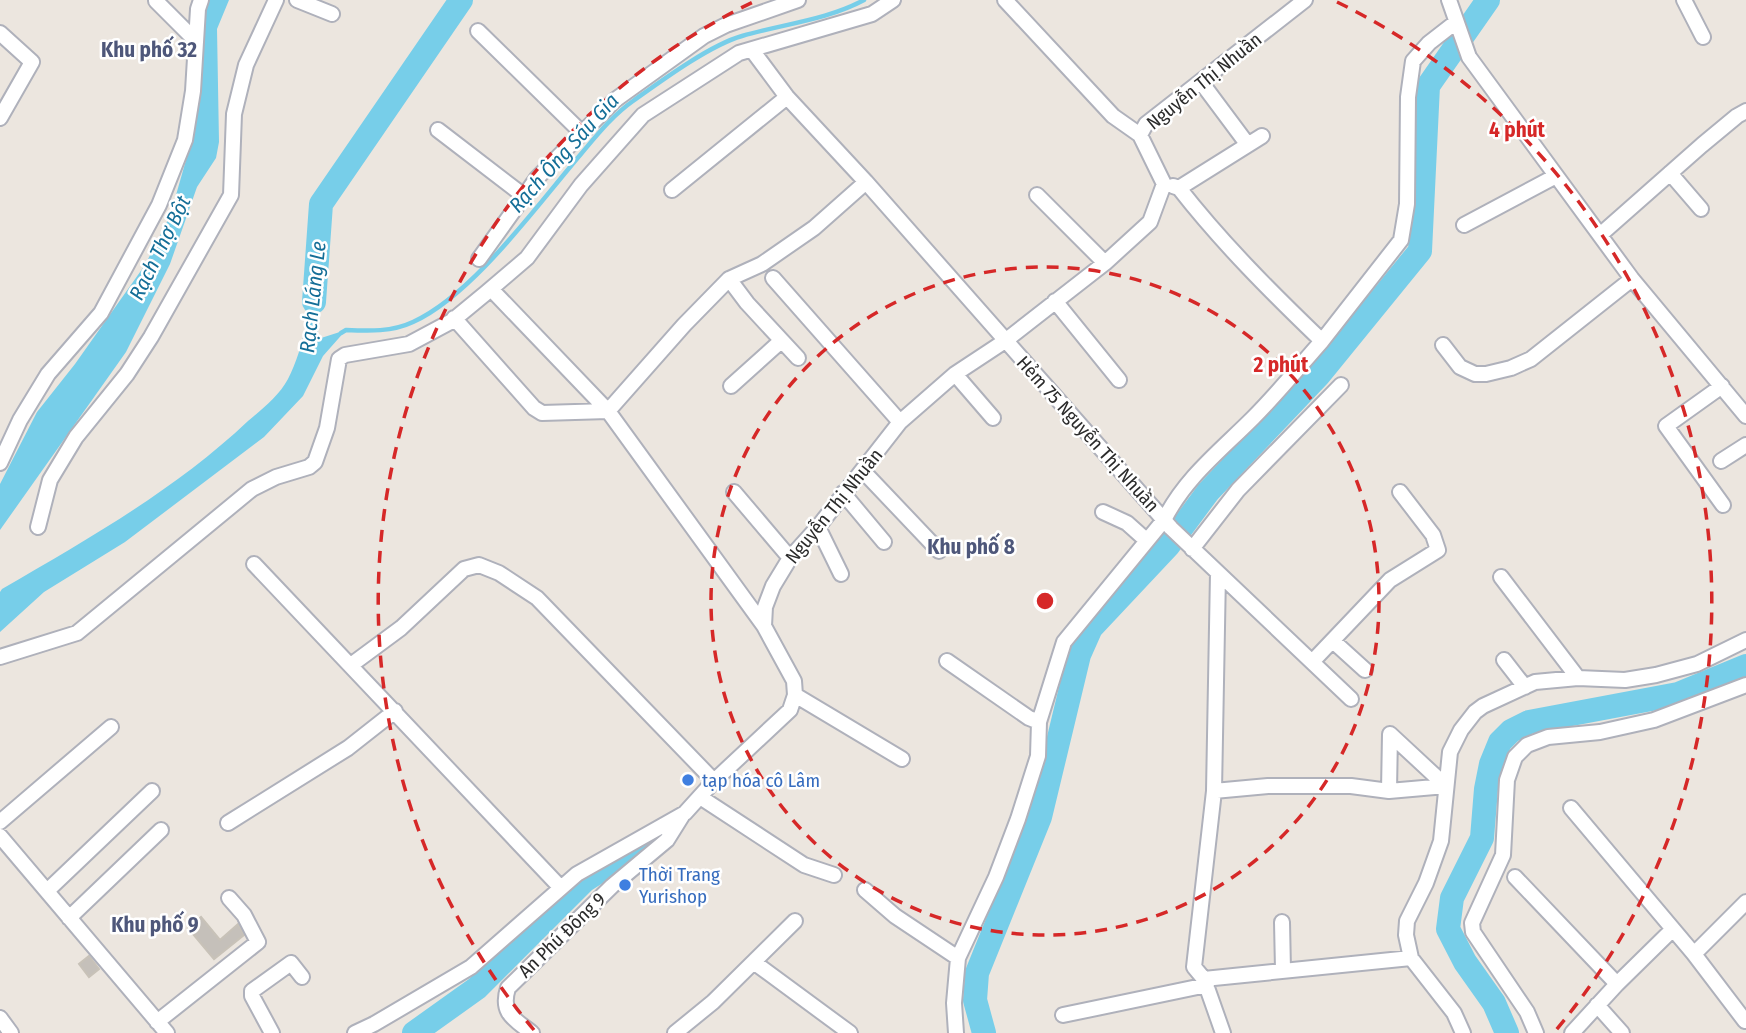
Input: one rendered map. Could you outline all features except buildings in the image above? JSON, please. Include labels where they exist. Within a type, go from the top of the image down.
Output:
[{"type":"street","points":[[0,463],[20,420],[48,374],[101,313],[159,205],[185,140],[193,90],[198,9],[201,0]]},
{"type":"street","points":[[38,527],[50,480],[76,437],[127,374],[152,337],[231,195],[234,114],[246,65],[276,0]]},
{"type":"street","points":[[297,0],[332,14]]},
{"type":"street","points":[[479,259],[537,178],[615,100],[704,36],[726,25],[798,0]]},
{"type":"street","points":[[0,657],[77,633],[251,489],[276,477],[309,467],[315,462],[327,428],[339,359],[345,355],[409,344],[454,318],[491,289],[527,258],[581,185],[643,114],[739,53],[872,14],[893,0]]},
{"type":"street","points":[[1005,0],[1113,116],[1140,135]]},
{"type":"street","name":"Nguyễn Thị Nhuần","points":[[764,626],[765,607],[790,558],[818,527],[900,422],[955,374],[1005,341],[1105,263],[1150,222],[1156,203],[1172,186],[1142,143],[1140,135],[1146,124],[1305,0]]},
{"type":"street","points":[[1449,0],[1469,57],[1632,279],[1746,416]]},
{"type":"street","points":[[1684,0],[1703,37]]},
{"type":"street","points":[[156,2],[196,41]]},
{"type":"street","points":[[956,1033],[954,1003],[958,958],[996,877],[1018,819],[1038,755],[1039,722],[1064,642],[1146,540],[1167,524],[1174,500],[1204,463],[1268,403],[1322,341],[1401,240],[1407,204],[1408,97],[1413,61],[1429,43],[1458,26]]},
{"type":"street","points":[[478,31],[582,133]]},
{"type":"street","points":[[0,33],[32,62],[0,118]]},
{"type":"street","name":"Hẻm 75 Nguyễn Thị Nhuần","points":[[752,50],[787,97],[866,182],[1167,524],[1351,699]]},
{"type":"street","points":[[1201,82],[1248,145]]},
{"type":"street","points":[[672,190],[787,97]]},
{"type":"street","points":[[1600,235],[1670,173],[1743,116]]},
{"type":"street","points":[[438,130],[524,196]]},
{"type":"street","points":[[1262,136],[1172,186],[1243,263],[1322,341]]},
{"type":"street","points":[[1670,173],[1701,209]]},
{"type":"street","points":[[1464,225],[1556,176]]},
{"type":"street","points":[[454,318],[542,414],[608,411],[729,279],[762,264],[814,228],[866,182]]},
{"type":"street","points":[[1037,195],[1105,263]]},
{"type":"street","points":[[773,278],[900,422]]},
{"type":"street","points":[[729,279],[747,303],[798,358]]},
{"type":"street","points":[[1443,345],[1460,367],[1475,374],[1511,368],[1531,359],[1632,279]]},
{"type":"street","points":[[355,1033],[471,967],[577,874],[685,813],[714,781],[790,710],[795,695],[793,681],[764,626],[608,411],[491,289]]},
{"type":"street","points":[[1055,301],[1119,380]]},
{"type":"street","points":[[731,386],[781,341]]},
{"type":"street","points":[[955,374],[993,418]]},
{"type":"street","points":[[1189,546],[1238,490],[1340,385]]},
{"type":"street","points":[[1722,386],[1666,426],[1723,505]]},
{"type":"street","points":[[1721,461],[1746,445]]},
{"type":"street","points":[[863,471],[939,551]]},
{"type":"street","points":[[734,492],[790,558]]},
{"type":"street","points":[[1312,662],[1390,580],[1438,550],[1433,536],[1400,492]]},
{"type":"street","points":[[843,493],[884,542]]},
{"type":"street","points":[[1103,512],[1127,523],[1146,540]]},
{"type":"street","points":[[818,527],[841,574]]},
{"type":"street","points":[[254,564],[561,888]]},
{"type":"street","points":[[351,665],[401,628],[464,569],[479,565],[499,573],[537,597],[714,781]]},
{"type":"street","points":[[1218,573],[1213,791],[1194,967],[1205,982],[1223,1033]]},
{"type":"street","points":[[1502,578],[1578,678]]},
{"type":"street","points":[[1463,1033],[1454,1013],[1411,958],[1406,935],[1407,921],[1426,883],[1441,841],[1450,752],[1461,730],[1483,706],[1535,682],[1578,678],[1625,680],[1656,676],[1697,664],[1746,640]]},
{"type":"street","points":[[1332,641],[1365,670]]},
{"type":"street","points":[[1504,660],[1524,687]]},
{"type":"street","points":[[947,661],[1029,718],[1039,722]]},
{"type":"street","points":[[1536,1033],[1527,1013],[1474,932],[1472,923],[1503,855],[1507,780],[1515,757],[1527,745],[1548,737],[1600,732],[1654,720],[1746,685]]},
{"type":"street","points":[[795,695],[902,759]]},
{"type":"street","points":[[228,823],[348,748],[394,711]]},
{"type":"street","points":[[0,822],[111,727]]},
{"type":"street","points":[[1389,791],[1390,734],[1446,786]]},
{"type":"street","points":[[1213,791],[1268,786],[1351,786],[1389,791],[1446,786]]},
{"type":"street","points":[[47,891],[152,791]]},
{"type":"street","points":[[700,797],[804,865],[834,875]]},
{"type":"street","points":[[1571,808],[1694,954],[1745,1021]]},
{"type":"street","name":"An Phú Đông 9","points":[[532,1033],[509,1016],[504,1001],[508,988],[612,886],[667,840],[685,813]]},
{"type":"street","points":[[69,918],[162,831]]},
{"type":"street","points":[[0,836],[162,1028],[258,942],[244,915],[229,898]]},
{"type":"street","points":[[1515,877],[1617,984]]},
{"type":"street","points":[[865,890],[895,916],[958,958]]},
{"type":"street","points":[[1694,954],[1746,902]]},
{"type":"street","points":[[675,1033],[755,963],[795,921]]},
{"type":"street","points":[[1282,922],[1283,970]]},
{"type":"street","points":[[1572,1033],[1672,930]]},
{"type":"street","points":[[1063,1016],[1205,982],[1283,970],[1411,958]]},
{"type":"street","points":[[272,1033],[252,990],[291,963],[302,977]]},
{"type":"street","points":[[755,963],[850,1033]]},
{"type":"street","points":[[1597,1005],[1622,1033]]},
{"type":"street","points":[[0,1018],[11,1033]]},
{"type":"water","name":"Rạch Thợ Bột","points":[[202,0],[229,0],[217,29],[219,142],[216,158],[197,187],[170,264],[126,352],[0,530],[0,484],[37,412],[75,364],[145,265],[170,216],[188,153]]},
{"type":"water","points":[[316,271],[318,339],[346,330],[323,356],[303,396],[264,437],[125,542],[44,592],[0,632],[2,589],[161,491],[220,446],[275,397],[288,379],[299,353]]},
{"type":"waterway","name":"Rạch Láng Le","points":[[314,302],[321,204],[461,0]]},
{"type":"waterway","name":"Rạch Ông Sáu Gia","points":[[341,333],[346,330],[397,328],[436,309],[459,291],[503,247],[612,119],[686,64],[715,47],[742,36],[820,17],[864,0]]},
{"type":"waterway","points":[[984,1033],[975,1000],[977,973],[1040,817],[1079,655],[1091,628],[1168,546],[1208,492],[1319,375],[1420,251],[1428,86],[1488,0]]},
{"type":"waterway","points":[[1507,1033],[1494,1003],[1465,962],[1448,929],[1452,898],[1482,838],[1486,789],[1491,764],[1500,742],[1511,731],[1529,722],[1678,694],[1746,666]]},
{"type":"waterway","points":[[414,1033],[477,988],[584,881],[640,845]]},
{"type":"place","name":"tạp hóa cô Lâm","points":[[688,780]]},
{"type":"place","name":"Thời Trang Yurishop","points":[[625,885]]},
{"type":"district","name":"Khu phố 32","points":[[149,50]]},
{"type":"district","name":"Khu phố 8","points":[[971,547]]},
{"type":"district","name":"Khu phố 9","points":[[155,925]]}]
